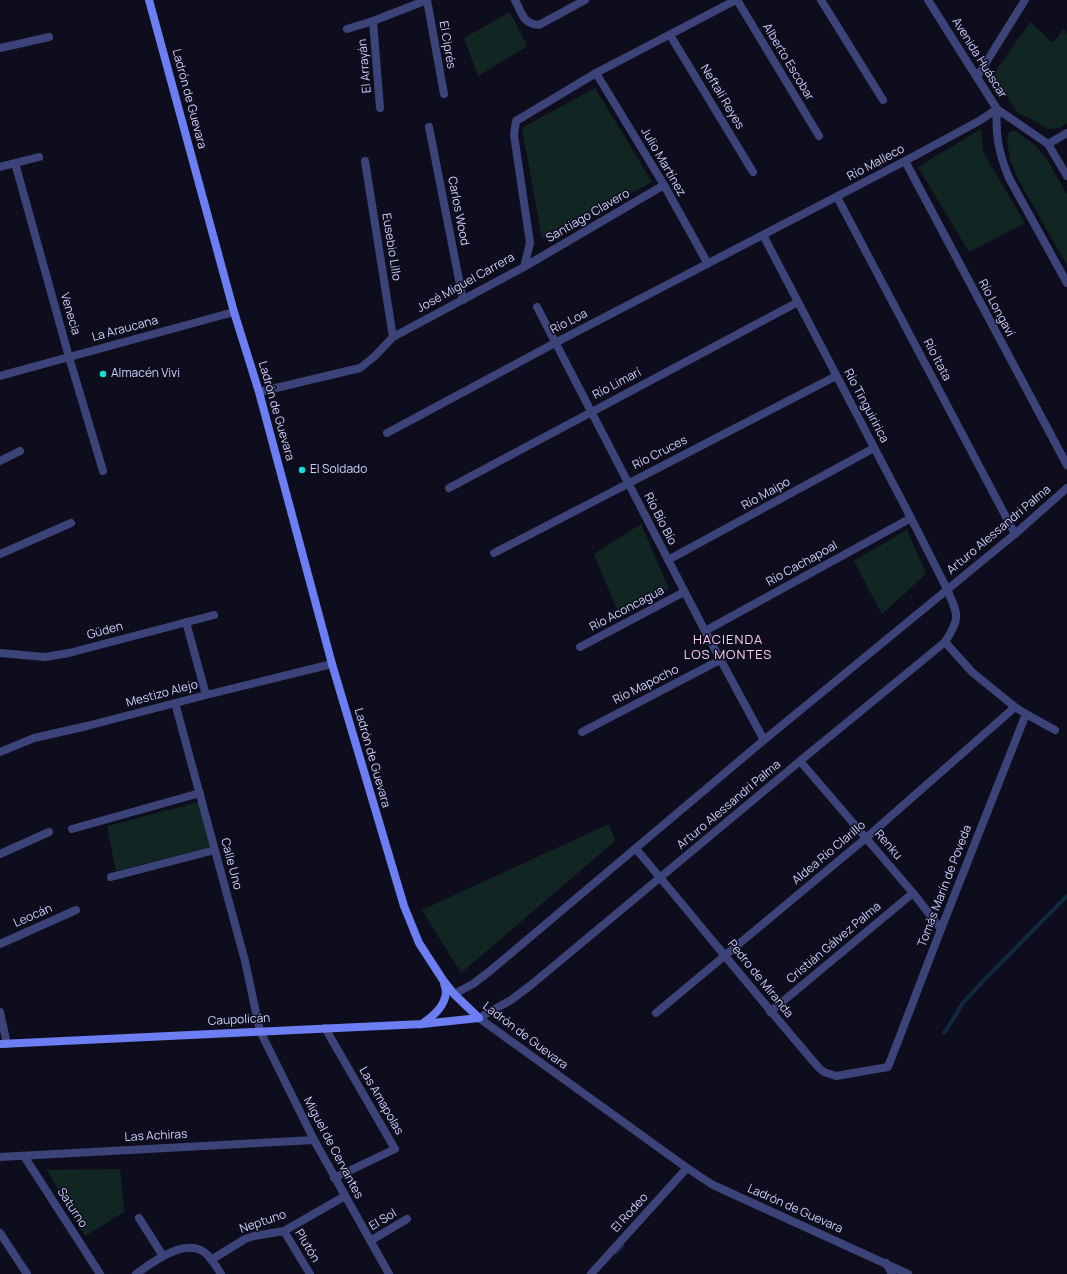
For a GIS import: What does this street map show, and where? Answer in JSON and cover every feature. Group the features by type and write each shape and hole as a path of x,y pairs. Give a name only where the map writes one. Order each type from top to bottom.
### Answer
{"main road":[{"name":"Ladrón de Guevara","path":"149,0 234,312 259,392 332,664 404,906 419,943 443,980 454,994 479,1018"},
{"path":"422,1024 437,1012 442,1004 446,992 443,980"},
{"name":"Caupolicán","path":"4,1044 422,1024 479,1018"}],"street":[{"path":"347,29 373,21 427,0"},
{"name":"El Ciprés","path":"427,0 444,94"},
{"path":"516,0 525,20 533,25 539,25 585,0"},
{"name":"José Miguel Carrera","path":"259,392 360,368 375,356 393,337 524,267 530,243 514,135 516,120 596,73 736,0"},
{"name":"Alberto Escobar","path":"736,0 819,136"},
{"path":"821,0 883,100"},
{"name":"Avenida Huáscar","path":"928,0 997,109 996,127 999,149 1008,178 1067,283"},
{"path":"976,76 1025,0"},
{"name":"El Arrayán","path":"373,21 380,108"},
{"name":"Neftalí Reyes","path":"670,35 753,172"},
{"path":"0,48 49,38"},
{"name":"Julio Martínez","path":"596,73 664,185 708,264"},
{"path":"997,109 1048,144 1067,176"},
{"name":"Río Malleco","path":"764,235 979,121 997,109"},
{"name":"Carlos Wood","path":"429,127 463,300"},
{"path":"1048,144 1067,133"},
{"path":"0,167 39,157"},
{"name":"Eusebio Lillo","path":"365,161 393,337"},
{"name":"Río Longaví","path":"905,161 1067,465"},
{"name":"Venecia","path":"15,163 69,357 104,471"},
{"name":"Santiago Clavero","path":"524,267 664,185"},
{"name":"Río Itata","path":"837,197 1015,534"},
{"name":"Río Loa","path":"387,433 555,343 764,235"},
{"name":"Río Tinguiririca","path":"764,235 947,589"},
{"name":"Río Limarí","path":"449,488 798,302"},
{"name":"Río Bío Bío","path":"537,307 684,592 764,740"},
{"name":"La Araucana","path":"0,376 234,312"},
{"name":"Río Cruces","path":"494,553 836,376"},
{"name":"Río Maipo","path":"668,560 874,448"},
{"path":"0,461 20,451"},
{"name":"Arturo Alessandri Palma","path":"454,994 474,984 490,971 764,740 1015,534 1067,488"},
{"name":"Río Cachapoal","path":"705,631 911,518"},
{"path":"0,554 71,523"},
{"name":"Arturo Alessandri Palma","path":"479,1018 511,1000 531,986 945,642 954,629 957,620 956,610 947,589"},
{"name":"Río Aconcagua","path":"580,647 684,592"},
{"name":"Güden","path":"0,654 46,657 70,653 214,615"},
{"path":"186,622 206,695"},
{"path":"945,642 972,672 1015,707 1055,730"},
{"name":"Río Mapocho","path":"582,732 720,660"},
{"name":"Mestizo Alejo","path":"0,752 34,738 332,664"},
{"name":"Calle Uno","path":"175,703 245,961 260,1031"},
{"name":"Aldea Río Clarillo","path":"656,1013 866,838 1015,707"},
{"name":"Tomás Marín de Poveda","path":"888,1067 940,929 1026,714"},
{"name":"Renku","path":"800,761 913,893 940,929"},
{"path":"72,829 200,793"},
{"path":"0,854 49,832"},
{"name":"Pedro de Miranda","path":"636,849 725,955 770,1012 819,1068 824,1072 836,1076 888,1067"},
{"path":"111,877 215,850"},
{"name":"Cristián Gálvez Palma","path":"770,1012 913,893"},
{"name":"Leocán","path":"0,944 76,910"},
{"path":"0,1012 4,1044"},
{"name":"Ladrón de Guevara","path":"479,1018 687,1168 713,1185 908,1274"},
{"name":"Las Amapolas","path":"325,1028 395,1149 334,1178"},
{"name":"Miguel de Cervantes","path":"260,1031 334,1178 389,1274"},
{"name":"Las Achiras","path":"0,1157 314,1140"},
{"name":"Saturno","path":"24,1156 100,1274"},
{"name":"El Rodeo","path":"591,1274 687,1168"},
{"name":"Neptuno","path":"211,1260 254,1236 284,1231 344,1196"},
{"path":"139,1218 163,1256"},
{"name":"El Sol","path":"370,1242 408,1219"},
{"name":"Plutón","path":"284,1231 310,1274"},
{"path":"0,1233 27,1274"},
{"path":"136,1274 163,1256 185,1248 203,1251 221,1274"},
{"path":"886,1263 892,1274"}],"green space":[{"path":"510,12 527,46 478,76 464,38"},
{"path":"1030,22 1053,43 1064,29 1067,34 1067,123 1059,128 1049,129 1017,112 995,77 995,72"},
{"path":"595,88 652,182 542,238 522,128"},
{"path":"981,129 983,152 1025,223 969,252 918,167"},
{"path":"1015,131 1036,146 1046,158 1067,195 1067,265 1019,181 1010,159 1007,140 1009,132"},
{"path":"641,524 669,589 619,614 594,554"},
{"path":"907,530 926,574 882,614 854,561"},
{"path":"199,802 210,847 116,871 107,826"},
{"path":"609,824 615,841 461,973 422,910"},
{"path":"120,1169 124,1212 85,1236 47,1170"}],"waterway":[{"path":"944,1033 962,1004 1067,896"},
{"path":"616,1253 622,1246"}],"place":[{"name":"Almacén Vivi","path":"103,374"},
{"name":"El Soldado","path":"302,470"}],"district":[{"name":"HACIENDA LOS MONTES","path":"728,648"}]}
